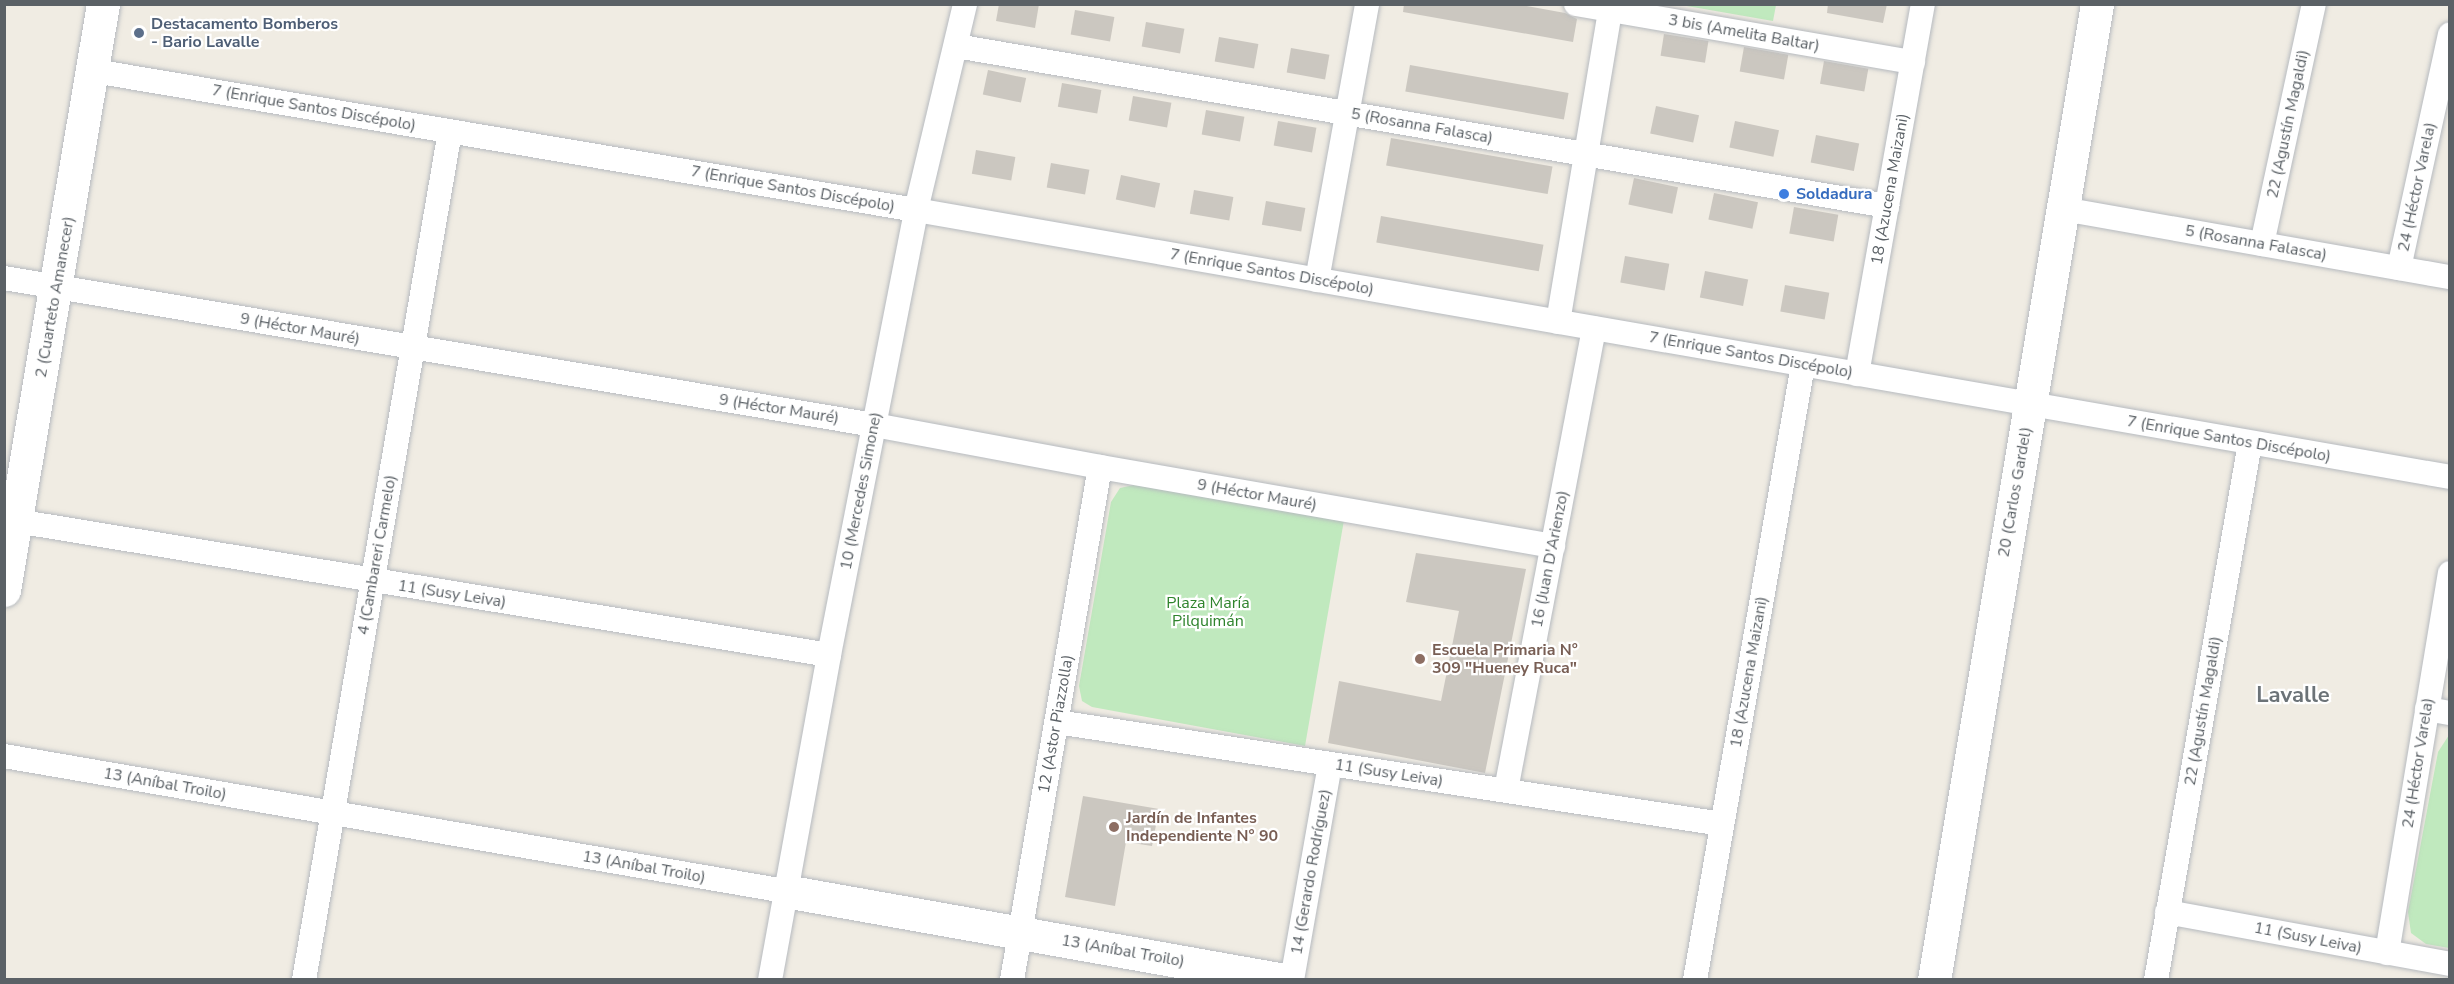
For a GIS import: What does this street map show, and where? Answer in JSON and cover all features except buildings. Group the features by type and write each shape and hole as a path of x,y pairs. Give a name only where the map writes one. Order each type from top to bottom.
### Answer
{"street":[{"name":"2 (Cuarteto Amanecer)","path":"4,590 10,520 56,287 103,4"},
{"name":"10 (Mercedes Simone)","path":"770,980 829,655 916,210 964,4"},
{"path":"1317,280 1367,4"},
{"name":"3 bis (Amelita Baltar)","path":"1576,4 1610,7 1913,62"},
{"name":"18 (Azucena Maizani)","path":"1857,374 1923,4"},
{"name":"20 (Carlos Gardel)","path":"1934,980 2097,4"},
{"name":"22 (Agustín Magaldi)","path":"2262,244 2314,4"},
{"path":"1558,322 1610,7"},
{"name":"24 (Héctor Varela)","path":"2399,268 2450,35"},
{"name":"5 (Rosanna Falasca)","path":"956,46 1887,206"},
{"name":"7 (Enrique Santos Discépolo)","path":"93,71 916,210 2450,477"},
{"name":"4 (Cambareri Carmelo)","path":"304,980 450,131"},
{"name":"5 (Rosanna Falasca)","path":"2063,209 2450,277"},
{"name":"9 (Héctor Mauré)","path":"4,278 412,349 874,425 1100,468 1553,546"},
{"name":"16 (Juan D'Arienzo)","path":"1506,790 1594,328"},
{"name":"18 (Azucena Maizani)","path":"1695,980 1803,365"},
{"name":"22 (Agustín Magaldi)","path":"2156,980 2250,443"},
{"name":"12 (Astor Piazzolla)","path":"1012,980 1100,468"},
{"name":"11 (Susy Leiva)","path":"10,520 829,655"},
{"name":"24 (Héctor Varela)","path":"2387,953 2438,711 2450,573"},
{"name":"11 (Susy Leiva)","path":"1057,722 1722,824"},
{"name":"13 (Aníbal Troilo)","path":"4,756 1284,980"},
{"name":"14 (Gerardo Rodríguez)","path":"1292,980 1330,764"},
{"name":"11 (Susy Leiva)","path":"2168,912 2450,964"}],"green space":[{"path":"1681,5 1776,5 1773,21"},
{"name":"Plaza María Pilquimán","path":"1134,485 1344,520 1305,746 1092,707 1082,701 1079,686 1111,502 1120,488"},
{"path":"2449,735 2449,948 2426,944 2411,933 2408,912 2438,752"}],"place":[{"name":"Destacamento Bomberos - Bario Lavalle","path":"139,33"},
{"name":"Soldadura","path":"1784,194"},
{"name":"Escuela Primaria N° 309 \"Hueney Ruca\"","path":"1420,659"},
{"name":"Jardín de Infantes Independiente N° 90","path":"1114,827"}],"district":[{"name":"Lavalle","path":"2293,696"}]}
